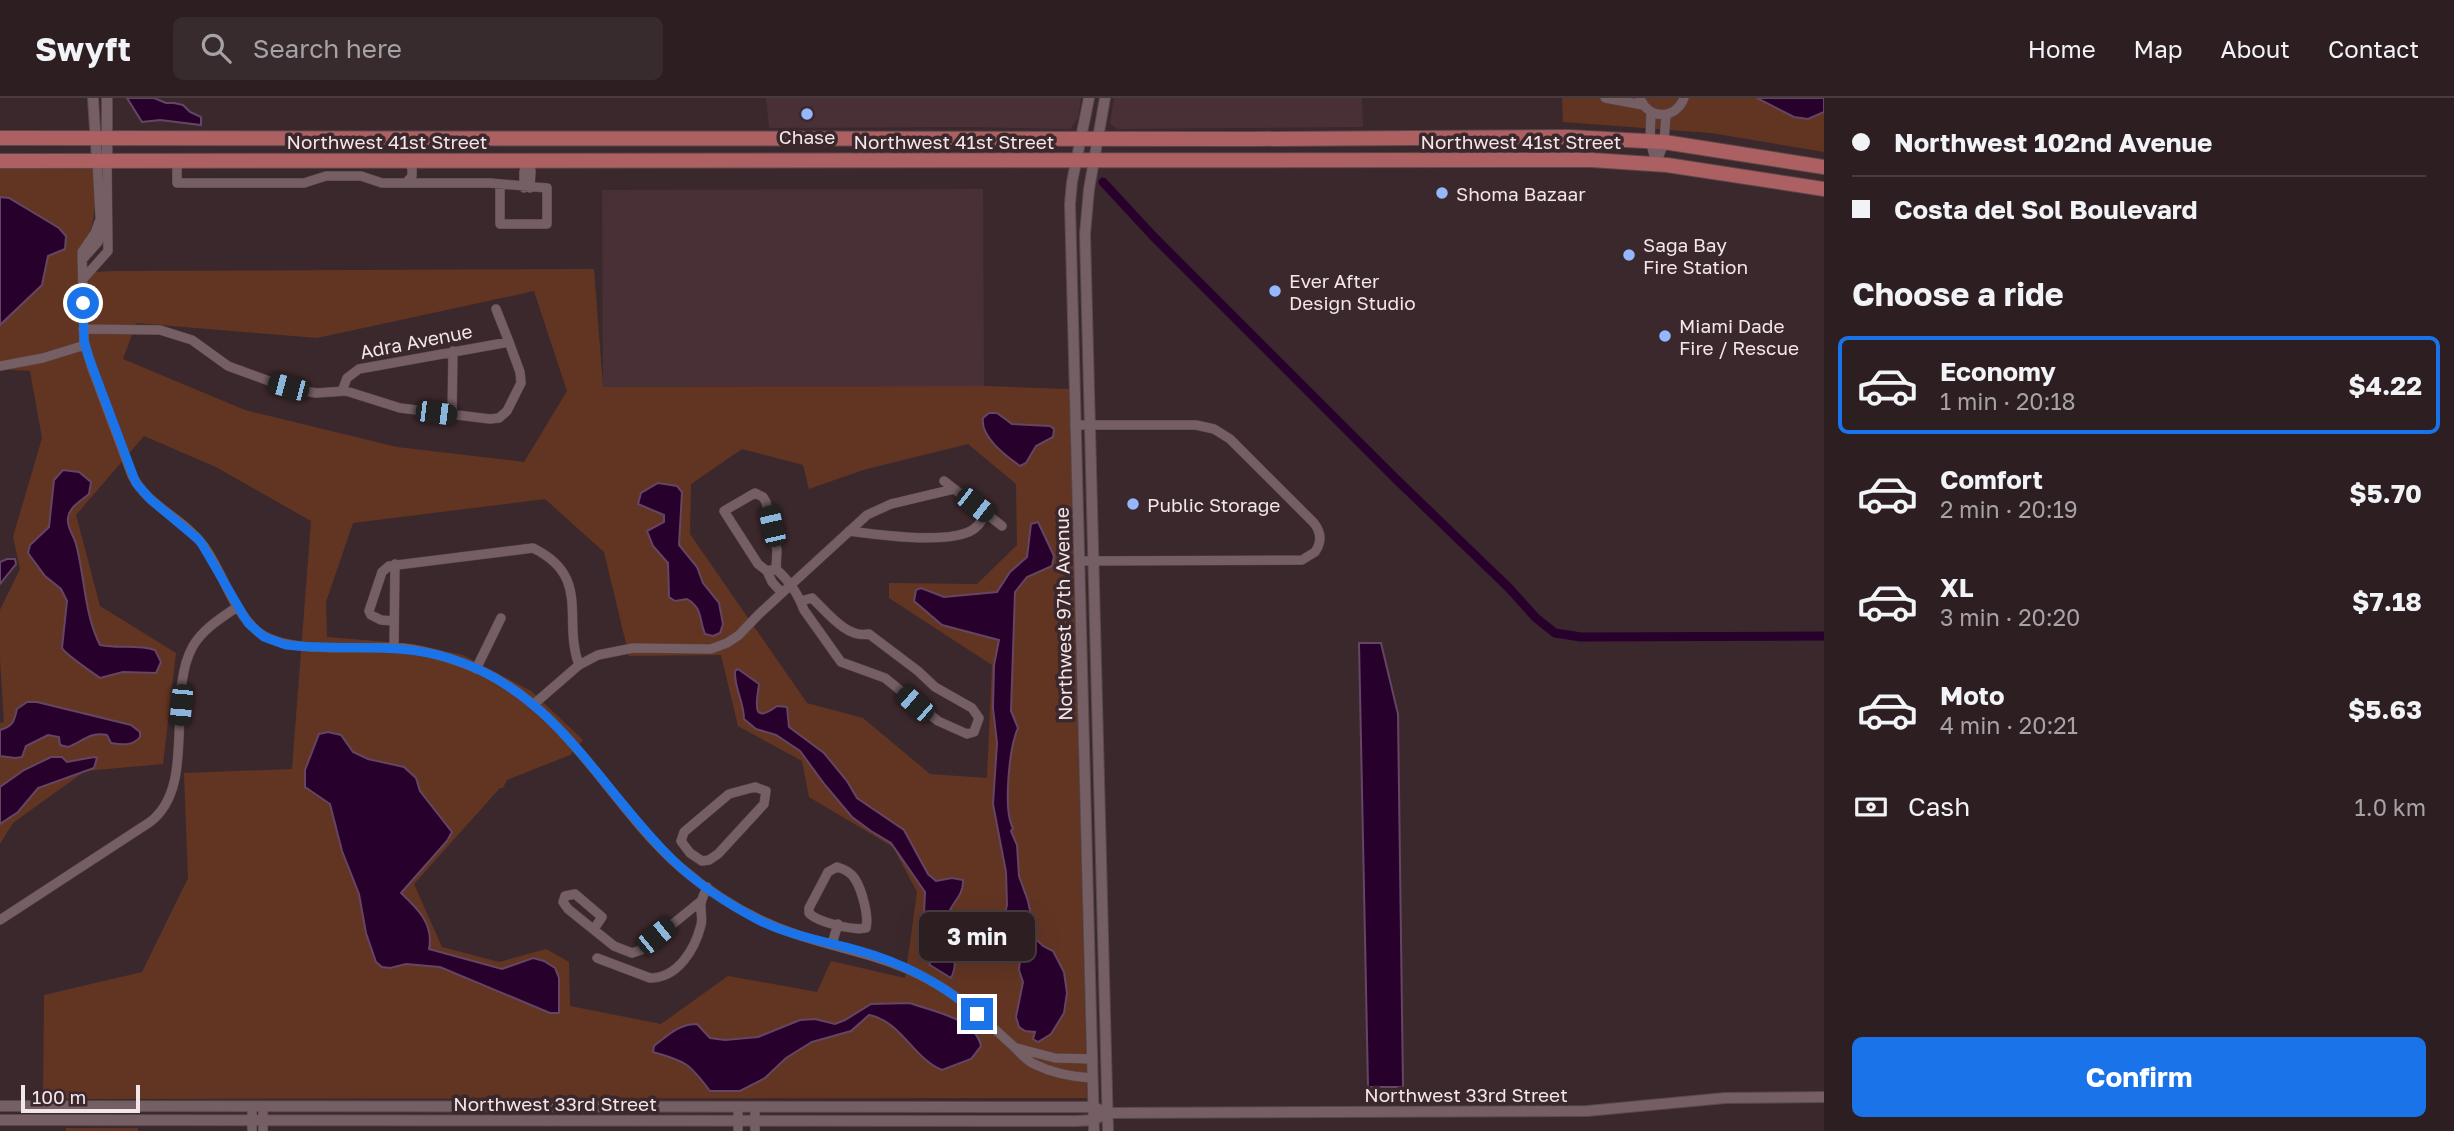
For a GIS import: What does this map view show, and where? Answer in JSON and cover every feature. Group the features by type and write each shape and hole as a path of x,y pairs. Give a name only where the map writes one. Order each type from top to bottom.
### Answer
{"main road":[{"path":"1426,160 1431,149 1448,137"},
{"name":"Northwest 41st Street","path":"0,138 1546,137 1657,141 1824,167"},
{"path":"1546,137 1546,159"},
{"path":"1318,160 1319,138"},
{"path":"1375,138 1378,148 1393,160"},
{"path":"1346,160 1366,148 1375,138"},
{"name":"Northwest 41st Street","path":"0,161 1546,159 1656,163 1824,189"}],"street":[{"path":"83,278 108,250 101,138 93,98"},
{"path":"101,138 107,98"},
{"name":"Northwest 97th Avenue","path":"1089,98 1070,204 1094,1126"},
{"name":"Northwest 97th Avenue","path":"1105,98 1085,234 1108,1131"},
{"path":"1605,98 1641,101 1651,112 1657,141 1656,163"},
{"path":"1651,112 1666,115 1677,110 1684,98"},
{"path":"1657,141 1666,115"},
{"path":"406,183 412,176 412,168 407,160"},
{"path":"83,259 98,242 101,229 99,222 102,161"},
{"path":"181,161 177,168 181,183 304,183 326,176 361,176 379,183 500,184 547,188 547,224 500,224 500,184"},
{"path":"527,161 524,172 527,188"},
{"path":"99,222 93,237 83,248 85,345 136,483 150,499 200,541 237,607 257,631 278,643 296,646 394,648 433,654 476,669 505,684 534,704 564,733 654,840 678,865 707,887 752,917 794,934 882,958 918,973 962,1001 1025,1058 1053,1072 1092,1078"},
{"path":"98,242 108,250"},
{"path":"83,259 94,266"},
{"name":"Adra Avenue","path":"452,415 495,419 511,407 522,383 496,309"},
{"path":"83,329 160,330 192,340 218,361 262,380 309,392 354,392 391,406 452,415 453,351"},
{"name":"Adra Avenue","path":"342,391 347,377 355,370 509,342"},
{"path":"0,366 43,358 85,345"},
{"path":"1075,425 1196,425 1225,434 1318,527 1320,542 1315,552 1306,558 1294,560 1079,561"},
{"path":"944,481 1002,526"},
{"path":"534,704 579,666 598,656 624,649 716,647 739,635 867,515 885,506 954,489"},
{"path":"782,593 772,583 772,570 777,550 766,502 764,497 755,494 724,510 758,564 772,570 792,584 804,610 841,662 885,678 938,721 967,734 974,732 979,718 972,708 935,687 869,634 850,632 812,598 801,601"},
{"path":"849,531 917,537 954,536 972,530 986,514"},
{"path":"394,621 381,620 369,611 383,572 395,564 526,548 536,550 560,568 568,582 574,611 573,646 579,666"},
{"path":"394,648 395,564"},
{"path":"0,920 150,822 164,810 175,781 182,696 189,653 204,632 237,607"},
{"path":"476,669 501,618"},
{"path":"1082,682 1097,682"},
{"path":"755,786 766,791 764,804 715,857 702,861 690,853 681,843 682,835 725,797 755,786"},
{"path":"678,865 690,853"},
{"path":"836,867 848,871 856,880 867,922 866,928 863,929 838,924 812,917 808,911 828,872 836,867"},
{"path":"597,958 654,979 676,968 687,959 699,931 702,920 701,901 707,887"},
{"path":"594,929 614,946 629,953 638,952 701,901"},
{"path":"1087,903 1102,903"},
{"path":"832,944 838,924"},
{"path":"608,962 614,946"},
{"path":"1015,1047 1050,1058 1092,1059"},
{"name":"Northwest 33rd Street","path":"0,1106 1093,1107 1108,1113 1587,1111 1725,1098 1824,1097"},
{"path":"258,1107 258,1126"},
{"path":"738,1107 738,1126"},
{"path":"755,1107 755,1126"},
{"name":"Northwest 33rd Street","path":"0,1120 258,1126 1094,1126 1108,1113"}],"shaded area":[{"path":"127,98 154,98 183,105 201,117 201,125 160,120 142,122"},
{"path":"766,98 1081,98 1078,119 1070,129 769,128"},
{"path":"1114,98 1362,98 1363,127 1118,129 1110,124"},
{"path":"1562,98 1824,98 1824,152 1711,133 1563,122"},
{"path":"1757,98 1824,98 1824,112 1808,119 1794,117"},
{"path":"0,169 95,169 94,217 79,255 78,273 594,269 603,387 984,386 1069,389 1087,1098 43,1099 44,995 142,972 188,878 184,773 292,769 311,521 216,467 144,436 76,515 100,606 176,653 163,764 85,771 13,823 0,844 0,723 4,722 0,610 20,569 13,537 42,438 30,371 0,369","holes":["534,291 567,391 524,462 397,447 245,410 123,359 136,323 317,338","968,444 1016,484 1017,545 977,584 889,583 889,598 992,665 987,778 930,774 863,718 807,703 690,534 691,484 742,449 803,465 809,489 863,470","545,499 604,552 629,656 721,655 738,726 802,761 809,797 893,847 917,892 905,978 831,961 817,992 728,976 661,1024 570,1006 569,962 546,949 499,962 442,947 414,884 500,788 503,788 507,780 570,755 583,740 531,691 463,655 413,644 327,637 326,602 353,523"]},
{"path":"983,189 984,386 603,387 602,190"},
{"path":"0,197 9,198 59,228 66,236 65,249 48,256 42,285 0,325"},
{"path":"989,413 997,413 1012,424 1050,426 1054,429 1053,437 1036,446 1026,463 1020,466 990,439 983,425 983,418"},
{"path":"63,470 79,472 91,482 89,494 73,507 68,521 79,557 91,621 100,645 155,650 161,662 156,673 123,672 100,678 62,648 67,601 61,589 45,576 28,553 30,545 49,527 54,480"},
{"path":"658,483 677,486 682,492 679,545 697,567 703,583 719,603 723,624 720,633 713,636 705,634 696,606 687,599 675,601 669,597 668,563 653,546 647,531 664,522 664,515 638,504 641,493"},
{"path":"1038,522 1054,556 1052,566 1027,577 1015,592 1011,711 1018,728 1008,779 1008,808 1013,828 1011,831 1017,845 1019,876 1028,901 1036,939 1053,951 1064,972 1067,993 1064,1013 1051,1034 1038,1042 1033,1039 1035,1032 1019,1027 1016,1017 1023,982 1019,970 1020,960 1011,943 1011,923 1005,913 1006,872 993,804 997,743 993,708 994,665 999,640 942,625 914,601 916,590 921,588 944,597 997,592 1010,572 1027,557 1031,524"},
{"path":"15,559 16,564 0,584 0,562"},
{"path":"1359,643 1381,643 1398,714 1403,1087 1368,1087"},
{"path":"738,669 759,684 759,712 763,713 777,706 787,707 789,727 824,753 857,798 904,830 928,874 936,881 952,878 963,880 961,892 947,920 955,962 951,978 930,965 923,935 925,892 891,843 852,817 800,751 776,735 756,729 744,719 735,677 735,671"},
{"path":"27,702 37,702 131,725 140,732 140,737 131,743 119,744 111,743 107,735 96,734 68,747 60,745 59,737 48,735 26,746 22,757 0,756 0,730 10,725 17,709"},
{"path":"328,732 341,735 353,752 368,759 404,767 416,778 420,791 452,832 401,893 419,911 427,925 429,949 502,969 533,958 544,961 555,968 559,978 559,1013 550,1013 440,967 406,964 390,968 382,967 376,962 366,933 359,894 342,851 330,804 305,787 305,770 319,734"},
{"path":"51,757 62,757 67,762 97,758 94,768 38,788 18,812 0,824 0,787 24,770"},
{"path":"910,1003 962,1022 977,1036 981,1046 971,1059 942,1070 923,1057 890,1024 869,1015 851,1031 812,1042 786,1058 765,1078 740,1091 710,1091 686,1065 653,1052 654,1046 669,1034 691,1024 697,1024 710,1038 725,1040 758,1037 800,1020 815,1019 835,1024 871,1004"},
{"path":"66,1128 138,1128 138,1131 66,1131"}],"waterway":[{"path":"1103,182 1153,236 1396,479 1509,588 1536,618 1555,633 1581,637 1824,636"}],"place":[{"name":"Chase","path":"807,114"},
{"name":"Shoma Bazaar","path":"1442,193"},
{"name":"Saga Bay Fire Station","path":"1629,255"},
{"name":"Ever After Design Studio","path":"1275,291"},
{"name":"Miami Dade Fire / Rescue","path":"1665,336"},
{"name":"Public Storage","path":"1133,504"}],"route":[{"path":"83,303 84,341 88,355 134,479 150,499 200,541 240,611 248,623 264,637 296,646 409,649 451,659 493,677 519,692 554,722 665,852 707,887 763,922 808,939 868,953 918,973 962,1001 977,1014"}]}
